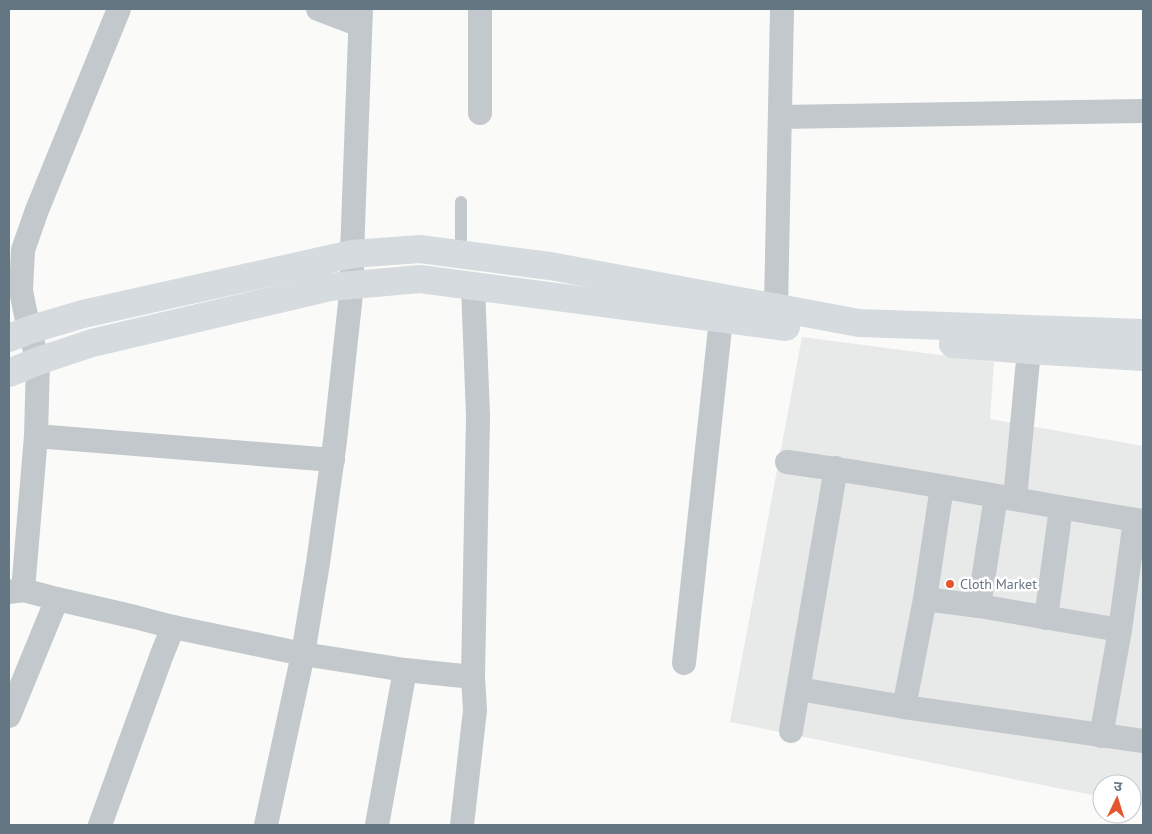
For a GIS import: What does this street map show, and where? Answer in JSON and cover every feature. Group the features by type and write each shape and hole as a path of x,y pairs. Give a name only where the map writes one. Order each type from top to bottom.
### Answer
{"main road":[{"path":"19,334 83,314 352,254 420,249 550,266 859,323 1143,334"},
{"path":"9,373 92,343 330,287 420,279 858,337 1143,357"}],"street":[{"path":"119,9 37,210 23,250 19,334 38,361 36,436 16,591 173,627 303,654 405,670 473,677"},
{"path":"266,825 303,654 333,460 352,285 361,17 318,9"},
{"path":"480,9 480,113"},
{"path":"776,308 782,9"},
{"path":"780,116 1143,111"},
{"path":"462,825 475,710 473,677 478,416 473,286"},
{"path":"684,663 721,319"},
{"path":"979,606 1006,497 1029,350"},
{"path":"36,436 333,460"},
{"path":"786,462 836,468 1139,520 1101,736"},
{"path":"791,731 836,468"},
{"path":"904,707 925,598 942,487"},
{"path":"1046,618 1061,508"},
{"path":"925,598 1120,630"},
{"path":"9,716 57,599"},
{"path":"100,825 173,627"},
{"path":"377,825 405,670"},
{"path":"799,689 904,707 1143,741"}],"lane":[{"path":"461,202 461,255"}],"shaded area":[{"name":"Cloth Market","path":"802,337 994,362 990,419 1143,446 1143,806 1142,774 1092,774 1092,795 730,722"}],"place":[{"name":"Cloth Market","path":"950,584"}]}
